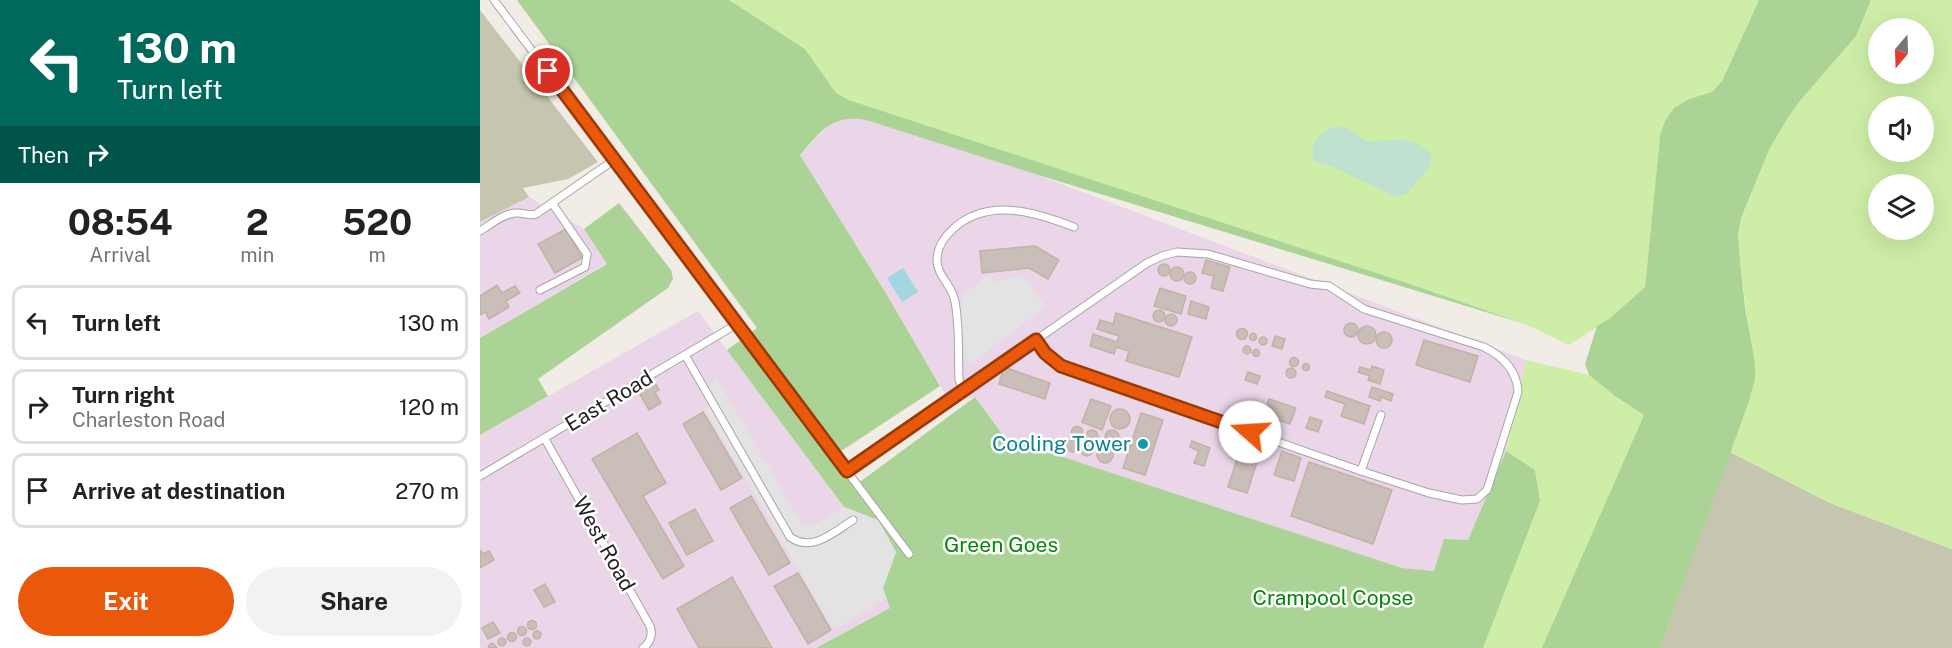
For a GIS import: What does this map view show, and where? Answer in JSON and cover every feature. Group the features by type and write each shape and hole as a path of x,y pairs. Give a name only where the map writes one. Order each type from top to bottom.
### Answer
{"lane":[{"path":"494,0 909,554"},
{"path":"480,231 510,214 532,216 614,160"},
{"path":"540,290 585,267 588,259 587,254 552,203"},
{"path":"964,390 959,380 955,300 936,264 940,243 967,218 996,210 1019,210 1046,216 1074,227"},
{"path":"847,471 1147,263 1170,254 1188,252 1208,254 1310,284 1329,286 1364,309 1484,347 1495,352 1509,365 1518,393 1491,479 1483,495 1470,500 1453,499 1361,471 1061,366 1045,353 1036,340"},
{"name":"East Road","path":"480,476 737,324"},
{"path":"685,355 790,537 805,543 817,542 853,520"},
{"path":"1361,471 1381,415"},
{"name":"West Road","path":"545,439 650,626 652,635 643,648"}],"shaded area":[{"path":"480,10 598,162 568,179 523,188 529,197 480,222"},
{"path":"853,117 1035,174 1526,360 1506,451 1468,540 1434,571 1402,568 1005,438 975,397 950,402 800,155 829,125 840,119"},
{"path":"1337,126 1347,128 1368,142 1403,140 1418,144 1432,156 1429,168 1405,195 1394,196 1333,167 1314,161 1312,154 1317,138"},
{"path":"529,197 584,229 607,263 480,338 480,222"},
{"path":"989,275 994,282 1023,275 1046,307 970,364 961,353 961,296"},
{"path":"698,311 844,507 878,520 890,608 816,648 480,648 480,435"},
{"path":"717,379 802,525 810,527 844,507 878,520 896,552 883,588 886,598 834,630 704,408 713,402 704,386"},
{"path":"1730,452 1830,503 1952,549 1952,648 1660,648"}],"green space":[{"path":"517,0 729,0 805,49 836,93 849,100 1525,324 866,120 844,120 828,126 800,155 887,295 940,386 835,455 857,484 975,397 1005,438 1402,568 1434,571 1444,539 1468,540 1506,451 1535,470 1540,501 1483,648 816,648 890,608 883,588 896,552 878,520 844,507 727,350 757,328"},
{"path":"729,0 1759,0 1722,81 1712,92 1689,99 1660,136 1645,287 1609,319 1569,345 1525,324 1410,284 849,100 836,93 805,49"},
{"path":"1759,0 1871,0 1856,36 1787,119 1769,150 1741,218 1738,235 1740,260 1755,364 1755,379 1749,401 1660,648 1542,648 1644,415 1589,375 1585,364 1597,326 1609,319 1645,287 1660,136 1665,121 1674,108 1689,99 1712,92 1722,81"},
{"path":"1871,0 1952,0 1952,549 1830,503 1730,452 1755,379 1740,260 1738,235 1741,218 1769,150 1799,102 1856,36"},
{"path":"619,203 671,270 673,279 668,288 538,379 548,396 480,435 480,338 607,264 584,229"},
{"path":"1526,360 1589,375 1644,415 1545,645 1542,648 1483,648 1540,501 1535,470 1506,451"}],"water":[{"path":"903,268 918,292 902,302 887,278"}],"building":[{"path":"566,229 582,258 555,273 538,244"},
{"path":"1035,246 1059,260 1048,279 1029,268 982,273 980,251"},
{"path":"1206,260 1230,267 1223,291 1211,288 1214,276 1202,273"},
{"path":"1166,264 1169,265 1169,275 1162,276 1159,275 1158,268 1159,265"},
{"path":"1177,267 1182,269 1184,274 1182,279 1177,281 1172,279 1170,274 1172,269"},
{"path":"1192,272 1196,278 1192,284 1188,284 1184,276"},
{"path":"497,285 502,293 515,286 520,293 506,301 509,307 489,319 485,312 480,315 480,296"},
{"path":"1160,288 1186,296 1181,314 1154,306"},
{"path":"1191,301 1209,307 1206,319 1188,314"},
{"path":"1159,310 1165,316 1159,322 1153,316"},
{"path":"1116,313 1192,337 1179,377 1126,361 1129,351 1116,347 1114,354 1090,346 1093,334 1117,342 1119,336 1097,329 1100,320 1113,324"},
{"path":"1173,314 1177,320 1173,326 1169,326 1165,318"},
{"path":"1351,323 1356,325 1358,330 1356,335 1351,337 1346,335 1344,330 1346,325"},
{"path":"1367,326 1373,329 1376,335 1373,341 1367,344 1361,341 1358,335 1361,329"},
{"path":"1242,329 1246,330 1246,338 1242,339 1238,338 1237,334 1238,330"},
{"path":"1384,332 1390,334 1392,340 1390,346 1384,348 1378,346 1376,340 1378,334"},
{"path":"1253,333 1257,337 1253,341 1249,337"},
{"path":"1275,336 1285,339 1282,349 1272,346"},
{"path":"1263,337 1267,341 1263,345 1259,341"},
{"path":"1424,340 1478,356 1470,382 1416,365"},
{"path":"1247,346 1251,350 1247,354 1243,350"},
{"path":"1256,350 1259,353 1256,356 1253,353"},
{"path":"1294,357 1299,362 1294,367 1289,362"},
{"path":"1306,364 1309,367 1306,370 1303,367"},
{"path":"1372,366 1384,370 1380,384 1368,380 1370,376 1358,372 1360,367 1371,370"},
{"path":"1004,367 1050,383 1045,399 999,384"},
{"path":"1291,368 1296,373 1291,378 1286,373"},
{"path":"1248,372 1260,376 1257,384 1245,380"},
{"path":"654,381 659,390 655,392 661,403 649,410 638,391"},
{"path":"1372,387 1393,394 1391,401 1381,397 1380,401 1369,397"},
{"path":"1327,391 1370,406 1364,424 1341,416 1345,404 1325,397"},
{"path":"1091,399 1111,406 1102,430 1082,422"},
{"path":"1269,399 1296,408 1290,424 1264,415"},
{"path":"1120,409 1127,412 1130,419 1127,426 1120,429 1113,426 1110,419 1113,412"},
{"path":"703,412 742,478 721,490 683,424"},
{"name":"Cooling Tower","path":"1141,413 1163,420 1145,475 1123,468"},
{"path":"1310,417 1322,421 1318,432 1306,428"},
{"path":"1077,426 1083,432 1077,438 1071,432"},
{"path":"1228,429 1264,442 1261,451 1225,437"},
{"path":"1092,430 1098,436 1092,442 1086,436"},
{"path":"1112,430 1117,432 1119,437 1117,442 1112,444 1107,442 1105,437 1107,432"},
{"path":"637,433 666,483 643,496 684,566 663,579 592,459"},
{"path":"1075,440 1079,446 1075,452 1071,452 1067,444"},
{"path":"1192,441 1210,448 1204,466 1194,463 1199,451 1190,447"},
{"path":"1089,444 1093,450 1089,456 1085,456 1081,448"},
{"path":"1105,447 1113,455 1105,463 1097,455"},
{"path":"1282,451 1301,458 1294,481 1274,475"},
{"path":"1239,453 1258,459 1247,493 1228,487"},
{"path":"1309,462 1392,490 1373,544 1291,516"},
{"path":"751,496 790,563 769,575 730,508"},
{"path":"695,509 713,541 687,555 669,523"},
{"path":"480,550 483,554 489,551 494,560 480,568"},
{"path":"798,573 831,630 808,644 774,586"},
{"path":"732,577 772,648 699,648 677,609"},
{"path":"545,584 555,602 544,607 534,590"},
{"path":"532,621 536,625 532,629 528,625"},
{"path":"493,622 500,633 488,639 482,628"},
{"path":"522,626 527,631 522,636 517,631"},
{"path":"537,631 541,635 537,639 533,635"},
{"path":"512,633 516,637 512,641 508,637"},
{"path":"502,638 506,642 502,646 498,642"},
{"path":"527,638 531,642 527,646 523,642"},
{"path":"493,643 497,648 488,648 490,644"}],"place":[{"name":"Cooling Tower","path":"1143,444"}],"route":[{"path":"548,71 847,471 1036,340 1045,353 1061,366 1250,432"}],"park label":[{"name":"Green Goes","path":"1001,545"},
{"name":"Crampool Copse","path":"1333,598"}]}
